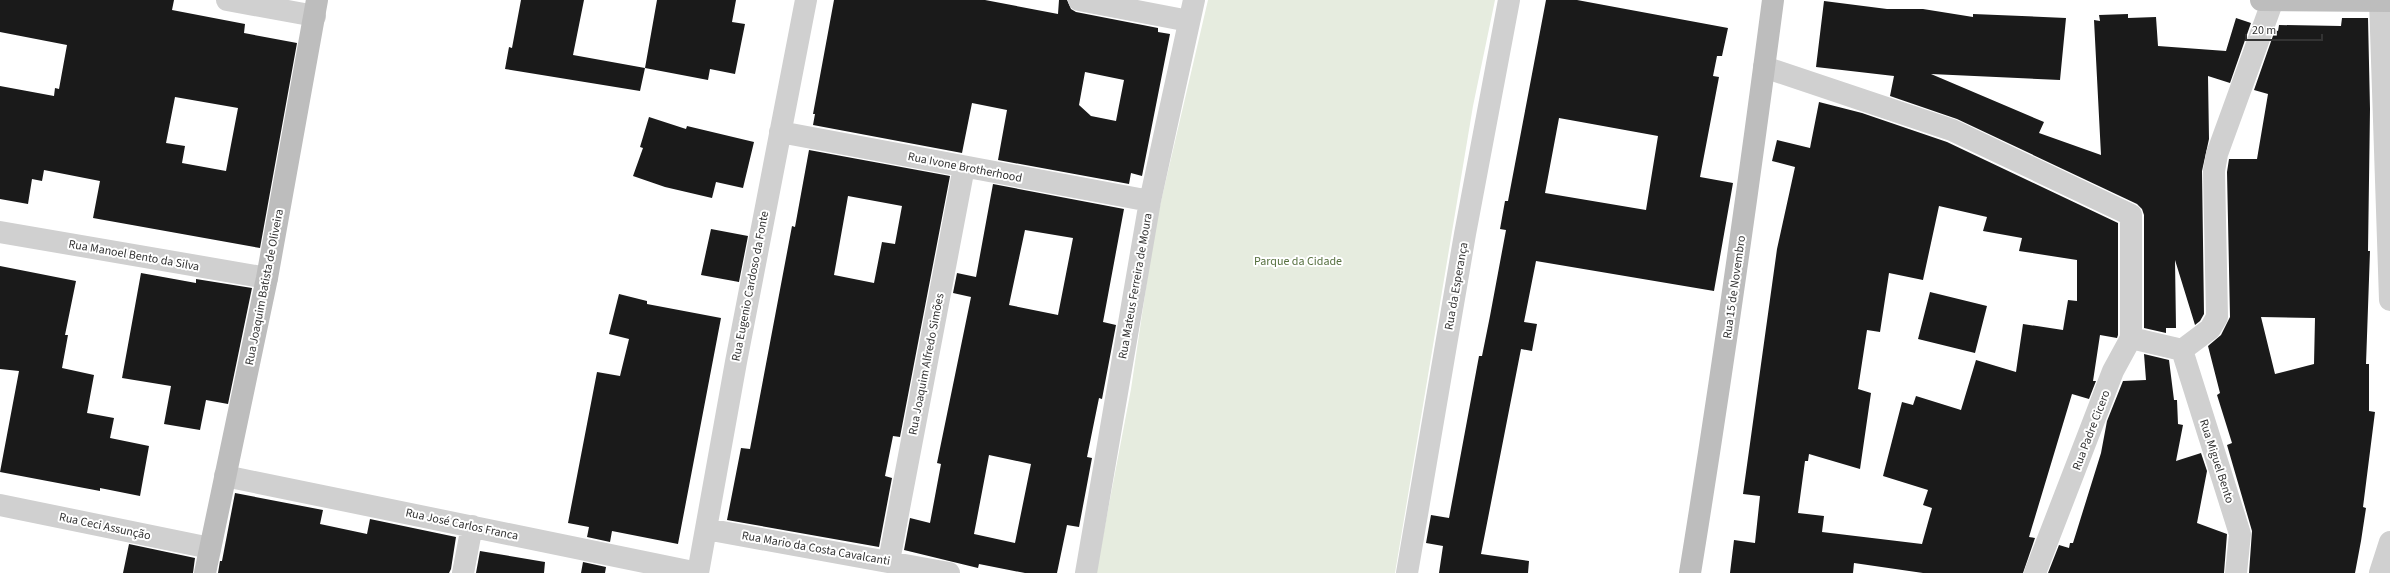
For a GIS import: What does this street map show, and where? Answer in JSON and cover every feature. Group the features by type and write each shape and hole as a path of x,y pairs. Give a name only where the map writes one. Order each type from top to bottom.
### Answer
{"main road":[{"name":"Rua 15 de Novembro","path":"1690,573 1714,428 1773,0"},
{"path":"2261,0 2385,1"},
{"name":"Rua Joaquim Batista de Oliveira","path":"205,573 267,278 316,8"}],"street":[{"path":"227,0 316,8"},
{"name":"Rua Eugenio Cardoso da Fonte","path":"698,573 736,362 806,0"},
{"path":"1079,0 1192,10"},
{"name":"Rua da Esperança","path":"1407,573 1465,234 1509,0"},
{"path":"1764,67 1952,130 2131,215 2131,338 2182,350 2210,329 2217,317 2215,165 2224,133 2273,0"},
{"path":"2385,1 2390,300"},
{"name":"Rua Mateus Ferreira de Moura","path":"1086,573 1150,201 1192,10"},
{"name":"Rua Ivone Brotherhood","path":"780,132 1150,201"},
{"name":"Rua Joaquim Alfredo Simões","path":"889,561 964,167"},
{"name":"Rua Manoel Bento da Silva","path":"0,232 267,278"},
{"name":"Rua Padre Cicero","path":"2035,573 2113,371 2131,338"},
{"name":"Rua Miguel Bento","path":"2182,350 2240,534 2236,573"},
{"name":"Rua José Carlos Franca","path":"225,476 698,573"},
{"name":"Rua Ceci Assunção","path":"0,505 210,548"},
{"path":"463,573 472,526"},
{"name":"Rua Mario da Costa Cavalcanti","path":"706,529 949,573"},
{"path":"2380,573 2390,542"}],"green space":[{"name":"Parque da Cidade","path":"1208,0 1495,0 1473,106 1395,573 1096,573 1131,389 1155,227"}],"building":[{"path":"0,0 174,0 172,10 245,24 244,33 297,43 260,248 93,218 100,181 44,170 42,181 32,179 28,204 0,199 0,86 54,96 55,88 59,89 67,45 0,32","holes":["175,97 238,108 226,171 182,163 185,146 166,143"]},
{"path":"521,0 584,0 573,55 645,68 640,91 505,69 509,47 512,48"},
{"path":"657,0 736,0 732,22 745,24 735,74 710,69 708,80 645,68"},
{"path":"834,0 985,0 1058,14 1059,0 1067,0 1071,9 1076,12 1158,28 1158,32 1170,34 1142,176 1131,173 1129,184 998,160 1007,110 972,103 962,153 813,125 815,114 813,114","holes":["1085,72 1124,80 1116,121 1091,116 1079,105"]},
{"path":"1546,0 1577,0 1728,28 1722,56 1717,56 1713,76 1719,77 1700,177 1733,183 1714,291 1536,261 1524,322 1537,324 1532,351 1521,349 1481,554 1529,561 1528,573 1439,573 1443,546 1426,543 1431,515 1449,518 1479,356 1482,356 1490,316 1506,230 1500,229 1505,201 1508,201","holes":["1559,118 1658,136 1646,210 1545,193"]},
{"path":"1824,1 1887,9 1923,9 1973,17 1973,14 2066,18 2060,80 1931,74 2044,122 2039,133 2101,155 2094,20 2100,21 2099,15 2128,14 2128,18 2156,17 2158,46 2226,51 2236,18 2251,23 2230,83 2208,76 2209,139 2202,171 2204,314 2200,321 2195,325 2175,260 2176,328 2166,328 2166,333 2144,328 2144,215 2142,209 2137,204 1957,119 1890,96 1894,76 1816,67"},
{"path":"2342,18 2368,18 2370,109 2368,251 2370,251 2366,364 2369,364 2369,411 2375,412 2363,507 2366,508 2361,541 2355,573 2249,573 2252,531 2227,445 2232,443 2217,395 2220,393 2208,346 2221,335 2230,317 2227,172 2229,159 2257,159 2268,94 2254,90 2275,30 2278,31 2279,25 2341,26","holes":["2261,317 2315,318 2314,364 2275,374"]},
{"path":"1819,102 1862,113 1947,142 2118,223 2118,335 2117,338 2100,335 2093,381 2096,381 2089,399 2072,394 2029,537 2035,538 2023,573 1923,573 1854,563 1853,573 1730,573 1734,540 1755,543 1760,496 1743,494 1777,249 1795,167 1772,161 1777,140 1810,148","holes":["1939,206 1987,217 1983,231 2022,238 2019,251 2077,260 2077,301 2068,300 2063,330 2023,324 2016,372 1976,360 1961,410 1916,396 1913,405 1902,402 1883,476 1928,490 1923,505 1932,508 1922,544 1822,532 1824,516 1798,513 1805,461 1808,461 1809,454 1860,469 1871,393 1858,389 1867,330 1880,332 1889,273 1923,280"]},
{"path":"649,117 686,129 687,126 754,142 743,188 716,182 712,198 665,187 633,176 643,148 640,147"},
{"path":"809,150 950,176 900,437 893,436 885,476 892,478 879,547 727,520 741,448 750,449 792,226 795,227","holes":["848,196 902,206 895,244 882,242 874,283 834,275"]},
{"path":"993,184 1124,209 1103,322 1116,325 1102,399 1099,398 1087,457 1092,458 1079,527 1067,525 1057,573 1025,573 979,564 978,568 904,550 910,518 930,523 941,464 937,463 971,297 953,293 957,273 976,277","holes":["1025,230 1073,238 1058,315 1009,305","989,455 1031,464 1015,543 974,534"]},
{"path":"711,229 748,236 739,282 701,275"},
{"path":"0,266 76,281 65,335 68,335 62,368 94,375 87,413 114,418 110,438 149,446 140,496 100,488 100,491 0,472 19,371 0,369"},
{"path":"141,273 196,283 196,279 252,288 228,404 206,400 200,430 164,424 171,386 122,378"},
{"path":"1930,292 1987,306 1975,353 1918,339"},
{"path":"619,294 647,301 647,304 721,318 678,544 612,531 610,542 587,537 589,527 568,523 597,372 620,376 629,339 609,334"},
{"path":"2144,354 2169,360 2174,400 2177,400 2178,424 2183,425 2176,461 2201,453 2207,471 2197,523 2227,534 2224,573 2048,573 2059,545 2069,548 2070,543 2073,543 2101,453 2107,421 2123,381 2146,380"},
{"path":"235,493 323,510 320,524 367,534 370,519 456,537 451,569 449,573 218,573 220,561 222,561"},
{"path":"129,544 195,558 193,573 123,573"},
{"path":"480,551 545,562 544,573 476,573"},
{"path":"583,562 606,567 605,573 581,573"}]}
